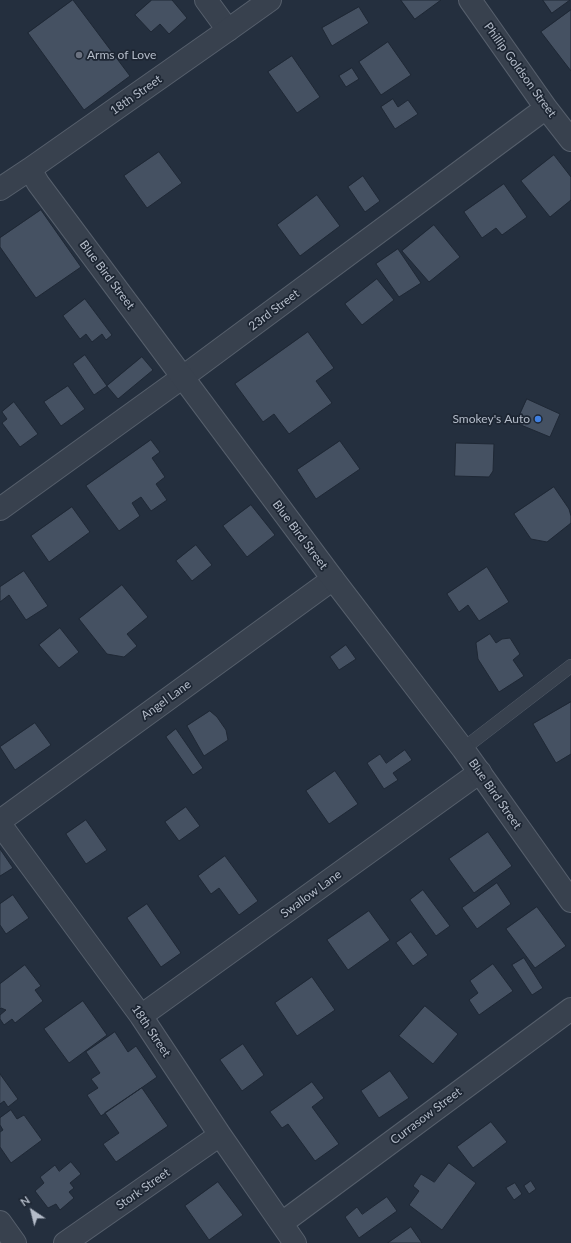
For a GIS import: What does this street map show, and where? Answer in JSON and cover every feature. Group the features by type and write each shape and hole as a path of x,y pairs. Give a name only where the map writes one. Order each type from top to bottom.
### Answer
{"street":[{"path":"206,0 228,30"},
{"name":"18th Street","path":"0,189 270,0"},
{"name":"Phillip Goldson Street","path":"470,0 546,108 571,140"},
{"name":"23rd Street","path":"0,509 183,377 546,108"},
{"name":"Blue Bird Street","path":"30,169 38,183 333,579 480,772 571,901"},
{"name":"Angel Lane","path":"0,821 333,579"},
{"name":"Swallow Lane","path":"142,1016 480,772"},
{"name":"18th Street","path":"0,824 142,1016 220,1135 295,1243"},
{"name":"Currasow Street","path":"282,1223 571,1009"},
{"name":"Stork Street","path":"65,1243 220,1135"},
{"path":"0,1222 15,1243"}],"lane":[{"path":"463,749 571,666"}],"building":[{"name":"Arms of Love","path":"73,0 130,76 84,110 28,33"},
{"path":"152,0 172,0 187,18 169,34 160,24 151,32 135,15"},
{"path":"401,0 441,0 415,19"},
{"path":"543,0 570,0 552,13"},
{"path":"359,7 369,23 332,46 322,28"},
{"path":"571,10 571,71 541,32"},
{"path":"388,42 411,75 381,95 359,62"},
{"path":"292,56 320,97 297,113 268,72"},
{"path":"352,68 359,79 346,87 339,76"},
{"path":"393,99 398,107 408,100 418,114 395,129 381,107"},
{"path":"159,152 182,183 147,208 124,176"},
{"path":"554,155 571,177 571,200 550,217 521,181"},
{"path":"363,176 380,201 365,212 348,187"},
{"path":"504,184 527,217 502,235 496,228 482,238 464,212"},
{"path":"317,195 340,226 300,256 277,225"},
{"path":"41,210 81,267 36,298 0,247 0,238"},
{"path":"434,225 460,257 429,282 402,251"},
{"path":"398,249 421,283 399,297 376,264"},
{"path":"377,279 394,300 362,325 345,304"},
{"path":"85,299 112,335 106,340 102,334 92,342 86,334 80,339 63,316"},
{"path":"308,332 334,368 316,381 332,403 289,434 274,414 263,422 235,384"},
{"path":"85,355 107,386 94,395 73,364"},
{"path":"142,357 153,370 118,399 107,386"},
{"path":"68,386 85,409 61,426 44,402"},
{"name":"Smokey's Auto","path":"527,399 560,414 550,437 516,423"},
{"path":"14,402 38,434 20,447 2,423 7,419 2,412"},
{"path":"151,440 160,452 152,458 165,477 156,484 167,500 151,511 141,497 132,503 140,516 119,531 86,486"},
{"path":"340,441 360,469 316,499 297,470"},
{"path":"456,443 494,444 493,471 489,477 455,476"},
{"path":"554,487 569,509 571,523 547,542 531,539 514,514"},
{"path":"251,505 275,535 247,557 223,526"},
{"path":"72,507 90,532 49,562 31,536"},
{"path":"196,545 212,565 192,581 176,561"},
{"path":"487,567 509,602 479,621 468,605 459,612 447,594"},
{"path":"24,571 48,606 26,620 9,595 0,602 0,587"},
{"path":"122,585 148,617 127,634 137,646 124,657 107,654 79,619"},
{"path":"60,628 79,652 59,668 39,645"},
{"path":"490,634 496,643 502,639 510,638 520,654 513,660 524,676 499,692 478,659 476,643"},
{"path":"346,645 356,659 339,670 330,657"},
{"path":"571,702 571,754 556,763 533,724"},
{"path":"210,711 217,717 226,730 228,740 204,756 187,726"},
{"path":"35,723 51,745 15,770 0,747"},
{"path":"176,729 203,768 193,775 166,737"},
{"path":"405,750 412,760 393,773 398,780 384,789 367,763 380,754 386,763"},
{"path":"335,771 358,804 329,824 306,791"},
{"path":"186,807 200,826 179,841 165,822"},
{"path":"86,820 107,850 86,864 66,834"},
{"path":"488,832 512,866 474,893 449,859"},
{"path":"0,849 13,868 0,876"},
{"path":"225,856 258,901 239,915 219,888 211,894 198,876"},
{"path":"497,883 511,904 477,929 462,908"},
{"path":"423,890 450,926 436,936 410,900"},
{"path":"13,895 29,918 6,934 0,925 0,904"},
{"path":"147,904 181,953 161,967 127,918"},
{"path":"537,907 566,946 535,968 506,929"},
{"path":"369,911 390,940 348,970 327,940"},
{"path":"411,932 428,955 413,966 396,943"},
{"path":"524,958 543,988 532,995 512,965"},
{"path":"493,964 513,991 479,1015 469,1000 478,993 470,981"},
{"path":"25,965 41,986 35,990 43,1001 15,1023 12,1019 4,1025 0,1019 0,1015 6,1010 0,1009 0,984"},
{"path":"312,977 335,1010 297,1036 275,1003"},
{"path":"83,1001 107,1035 69,1063 44,1029"},
{"path":"425,1006 458,1034 433,1064 399,1036"},
{"path":"115,1032 128,1052 136,1046 157,1077 101,1116 87,1095 98,1088 91,1079 100,1073 86,1052"},
{"path":"243,1044 264,1075 242,1091 220,1060"},
{"path":"390,1071 409,1098 379,1118 361,1091"},
{"path":"0,1074 18,1099 8,1107 4,1101 0,1104"},
{"path":"312,1082 324,1098 312,1107 339,1144 315,1161 288,1124 282,1128 270,1112"},
{"path":"142,1088 168,1126 116,1162 103,1144 119,1133 105,1113"},
{"path":"11,1110 17,1119 24,1115 42,1140 11,1163 0,1147 0,1132 3,1130 0,1125 0,1118"},
{"path":"491,1122 507,1142 473,1168 457,1147"},
{"path":"71,1162 81,1174 70,1183 74,1188 69,1192 74,1198 60,1210 56,1204 48,1208 35,1191 44,1183 40,1177 55,1165 59,1171"},
{"path":"449,1163 476,1183 442,1230 409,1205 419,1191 413,1186 421,1174 434,1182"},
{"path":"531,1181 536,1189 529,1194 524,1186"},
{"path":"218,1182 243,1215 209,1240 185,1206"},
{"path":"515,1183 522,1194 514,1200 506,1188"},
{"path":"387,1197 397,1211 359,1238 345,1217 357,1207 362,1214"},
{"path":"411,1227 422,1243 388,1243"}],"place":[{"name":"Arms of Love","path":"79,55"},
{"name":"Smokey's Auto","path":"538,419"}]}
